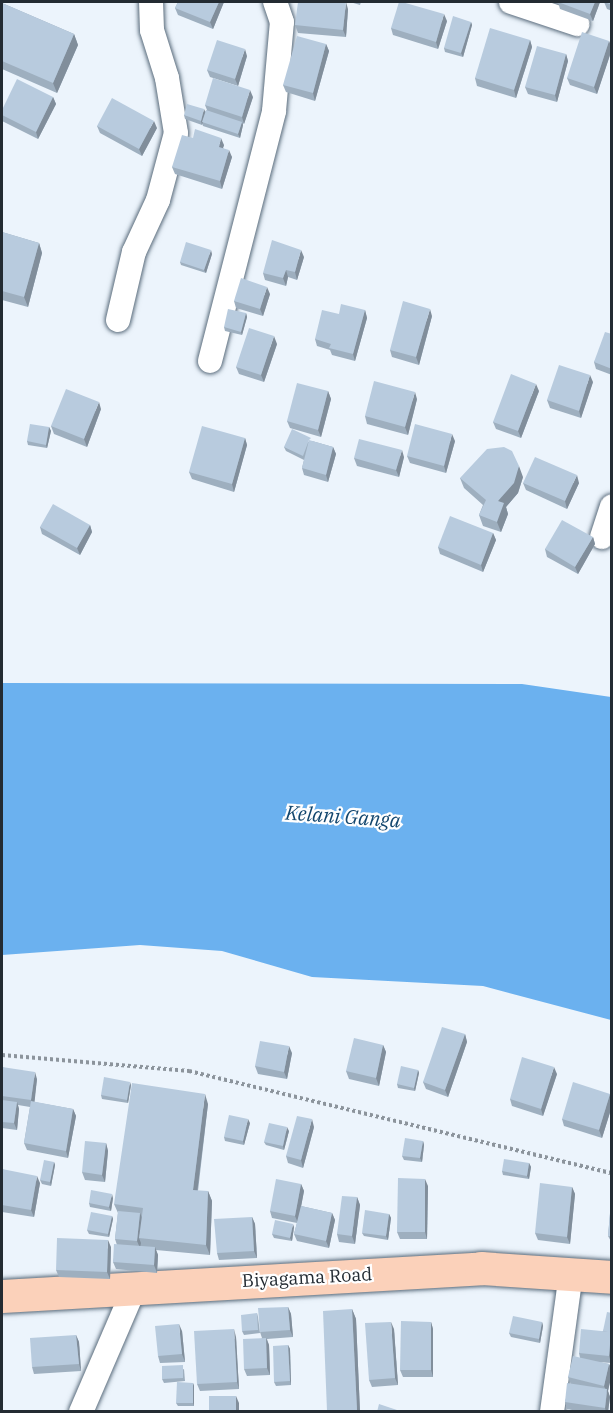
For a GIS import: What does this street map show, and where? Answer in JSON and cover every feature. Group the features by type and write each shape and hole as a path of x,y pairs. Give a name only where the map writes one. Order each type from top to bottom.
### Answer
{"main road":[{"name":"Biyagama Road","path":"2,1296 481,1268 612,1277"}],"street":[{"path":"118,320 134,252 158,200 176,134 167,78 152,30 151,2"},
{"path":"260,2 266,2"},
{"path":"210,361 274,111 282,22 275,2"},
{"path":"511,2 577,24"},
{"path":"602,537 612,507"},
{"path":"552,1412 571,1274"},
{"path":"86,1410 134,1289"}],"path":[{"path":"2,1055 189,1071 612,1173"}],"water":[{"name":"Kelani Ganga","path":"2,683 522,684 611,697 611,1020 483,986 312,977 222,951 140,945 2,955"}],"building":[{"path":"178,2 219,2 210,22 175,8"},
{"path":"298,2 346,2 343,30 295,25"},
{"path":"399,2 444,14 436,42 391,28"},
{"path":"558,2 595,2 590,14"},
{"path":"2,3 74,34 53,83 2,61"},
{"path":"453,16 471,22 461,53 444,48"},
{"path":"490,28 530,40 514,90 475,78"},
{"path":"582,32 609,41 594,87 567,78"},
{"path":"297,36 326,44 313,93 283,85"},
{"path":"217,40 245,49 235,79 207,70"},
{"path":"537,46 566,54 555,95 525,87"},
{"path":"213,78 250,90 242,117 205,105"},
{"path":"17,79 53,97 36,132 2,115 2,110"},
{"path":"112,98 154,121 139,149 97,126"},
{"path":"187,104 204,109 201,121 184,115"},
{"path":"206,110 242,122 238,134 202,122"},
{"path":"195,129 221,138 219,147 229,150 220,181 172,167 182,135 193,138"},
{"path":"2,232 39,243 24,297 2,291"},
{"path":"272,240 301,250 295,272 286,270 283,278 263,273"},
{"path":"186,242 211,250 204,270 180,262"},
{"path":"241,278 267,287 260,309 234,301"},
{"path":"403,301 430,309 416,357 390,350"},
{"path":"341,304 365,310 353,354 329,348 331,344 315,339 322,310 339,314"},
{"path":"228,309 246,313 241,332 224,327"},
{"path":"249,328 274,336 261,375 236,367"},
{"path":"605,332 612,334 612,369 594,362"},
{"path":"559,365 590,375 579,411 547,400"},
{"path":"511,374 536,384 518,431 493,422"},
{"path":"374,381 415,392 405,427 365,416"},
{"path":"297,383 328,391 318,430 287,421"},
{"path":"66,389 99,402 84,439 51,426"},
{"path":"30,424 49,427 46,445 27,441"},
{"path":"415,424 452,434 444,466 407,456"},
{"path":"202,426 245,438 232,484 189,472"},
{"path":"292,429 311,438 303,456 284,447"},
{"path":"359,439 402,450 396,470 354,458"},
{"path":"309,440 333,447 326,475 302,468"},
{"path":"504,447 512,451 519,466 514,483 498,501 504,503 497,522 479,515 486,500 460,478 487,449"},
{"path":"535,457 577,475 565,501 523,483"},
{"path":"53,504 90,525 77,548 40,527"},
{"path":"450,516 493,533 481,565 438,547"},
{"path":"562,520 593,537 575,567 545,549"},
{"path":"442,1027 465,1034 445,1090 423,1082"},
{"path":"354,1038 383,1045 376,1078 346,1071"},
{"path":"260,1041 289,1046 284,1072 255,1066"},
{"path":"522,1057 554,1067 541,1109 510,1099"},
{"path":"401,1066 418,1070 414,1088 397,1084"},
{"path":"2,1067 35,1072 31,1100 2,1096"},
{"path":"104,1077 130,1082 127,1100 101,1095"},
{"path":"573,1082 610,1094 599,1130 562,1119"},
{"path":"132,1083 205,1094 193,1190 208,1191 206,1245 139,1238 143,1208 114,1204"},
{"path":"2,1100 17,1102 14,1123 2,1122"},
{"path":"31,1101 73,1109 66,1151 24,1143"},
{"path":"229,1115 248,1119 243,1141 224,1137"},
{"path":"297,1116 312,1119 301,1160 286,1156"},
{"path":"269,1123 287,1127 283,1146 264,1142"},
{"path":"405,1138 423,1141 420,1158 402,1156"},
{"path":"85,1141 106,1143 102,1175 82,1172"},
{"path":"504,1159 529,1163 527,1176 502,1171"},
{"path":"44,1160 54,1162 50,1182 40,1180"},
{"path":"2,1169 37,1176 31,1210 2,1205"},
{"path":"398,1178 425,1179 425,1232 397,1232"},
{"path":"276,1179 301,1184 295,1216 270,1211"},
{"path":"540,1183 572,1187 567,1237 535,1233"},
{"path":"91,1190 112,1194 109,1207 89,1203"},
{"path":"342,1196 357,1197 352,1236 337,1234"},
{"path":"611,1202 612,1236 608,1236"},
{"path":"301,1206 332,1213 326,1241 294,1234"},
{"path":"365,1210 389,1214 386,1236 362,1233"},
{"path":"118,1211 140,1213 137,1241 115,1239"},
{"path":"91,1212 112,1216 108,1234 87,1230"},
{"path":"252,1217 254,1251 217,1253 214,1219"},
{"path":"275,1220 293,1224 290,1238 272,1234"},
{"path":"57,1238 108,1240 107,1272 56,1270"},
{"path":"114,1244 155,1247 154,1265 113,1262"},
{"path":"288,1307 290,1330 260,1332 258,1308"},
{"path":"352,1309 357,1410 327,1411 323,1311"},
{"path":"607,1312 612,1313 612,1333 603,1331"},
{"path":"257,1313 258,1330 242,1331 241,1315"},
{"path":"513,1316 542,1322 539,1339 509,1333"},
{"path":"401,1321 431,1322 431,1370 400,1370"},
{"path":"391,1322 395,1378 369,1380 365,1323"},
{"path":"179,1324 182,1354 158,1356 155,1326"},
{"path":"234,1329 237,1382 197,1384 194,1331"},
{"path":"581,1329 611,1332 609,1356 579,1353"},
{"path":"76,1335 79,1364 32,1367 30,1338"},
{"path":"266,1338 267,1368 244,1369 243,1339"},
{"path":"288,1345 290,1381 274,1382 273,1346"},
{"path":"573,1356 609,1364 604,1386 568,1377"},
{"path":"183,1365 183,1378 162,1379 162,1366"},
{"path":"177,1382 193,1383 193,1403 176,1403"},
{"path":"567,1383 607,1389 605,1408 565,1402"},
{"path":"209,1396 236,1396 236,1412 209,1412"},
{"path":"379,1404 403,1412 377,1412"}]}
